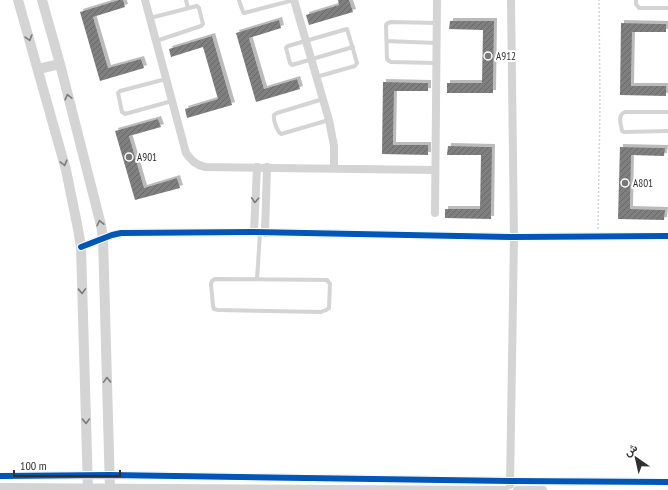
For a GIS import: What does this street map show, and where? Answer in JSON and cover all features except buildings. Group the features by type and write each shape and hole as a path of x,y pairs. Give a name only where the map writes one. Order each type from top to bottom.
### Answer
{"street":[{"path":"18,0 66,170 81,247 88,489"},
{"path":"42,0 60,64 101,224 103,238 110,489"},
{"path":"146,0 186,153 197,165 205,167 435,170"},
{"path":"294,0 329,120 334,146 334,168"},
{"path":"435,213 437,0"},
{"path":"510,490 514,237 511,0"},
{"path":"38,69 60,64"},
{"path":"257,167 259,232"},
{"path":"259,232 267,167"},
{"path":"81,247 117,233 259,232 514,237 668,236"},
{"path":"0,476 110,475 668,482"},
{"path":"0,487 88,489 506,490"},
{"path":"517,490 543,490"}],"lane":[{"path":"186,0 188,8"},
{"path":"239,0 244,13 294,0"},
{"path":"636,0 636,4 639,8 668,8"},
{"path":"150,18 197,6 199,8 203,24 201,26 156,41"},
{"path":"436,62 389,61 387,59 386,25 388,23 437,22"},
{"path":"316,77 355,66 357,64 353,47 347,29 288,46 286,48 290,63 292,65 353,47"},
{"path":"387,41 437,43"},
{"path":"166,79 120,91 118,93 122,112 125,114 172,101"},
{"path":"323,99 277,113 273,118 278,132 281,134 329,120"},
{"path":"668,112 625,112 621,113 620,116 622,131 624,132 668,131"},
{"path":"257,279 259,232"},
{"path":"215,279 257,279 327,280 330,284 328,308 322,312 214,309 211,284 212,281 215,279"}],"path":[{"path":"598,237 600,0"}],"cycle path":[{"path":"81,247 121,233 254,232 514,237 668,236"},
{"path":"0,476 110,475 668,482"}],"place":[{"name":"A912","path":"488,56"},
{"name":"A901","path":"129,157"},
{"name":"A801","path":"625,183"}]}
